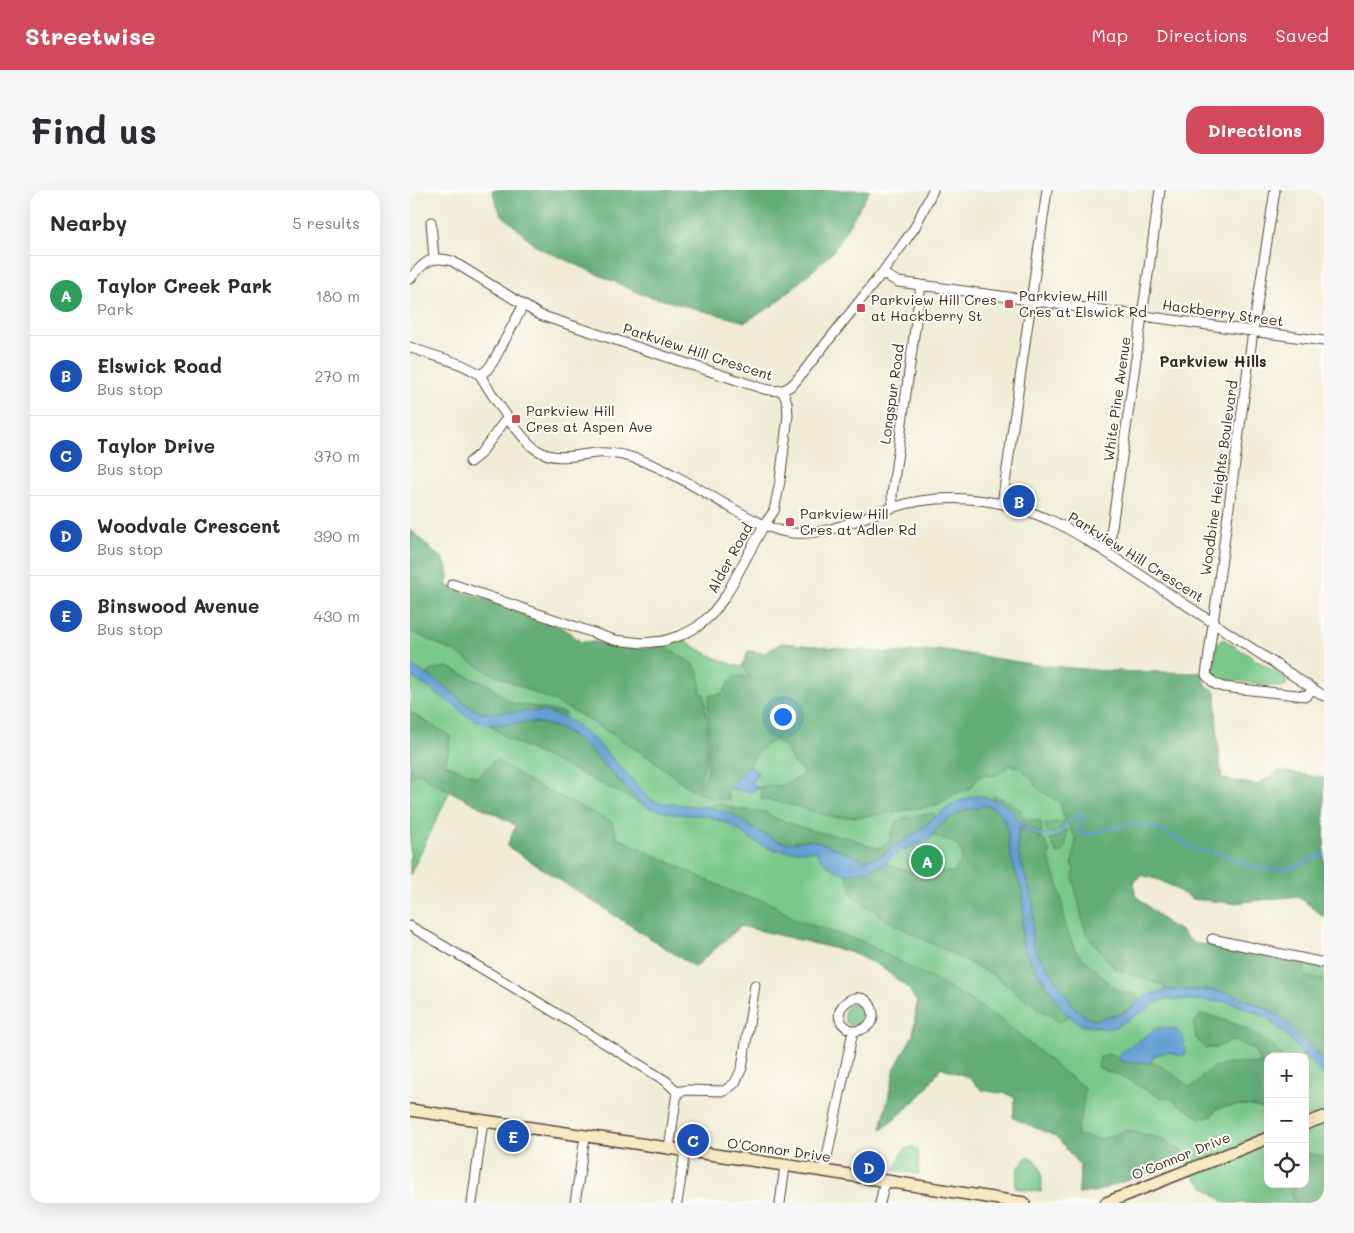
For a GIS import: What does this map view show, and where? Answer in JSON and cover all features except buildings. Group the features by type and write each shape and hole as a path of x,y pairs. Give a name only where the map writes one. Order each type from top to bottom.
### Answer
{"main road":[{"name":"O'Connor Drive","path":"410,1110 824,1171 1024,1203"},
{"path":"1309,1123 1324,1117"},
{"name":"O'Connor Drive","path":"1108,1203 1160,1180 1264,1140"}],"street":[{"name":"Parkview Hill Crescent","path":"434,259 452,261 540,315 764,389 774,392 783,391 796,381 882,273 915,227 933,190"},
{"path":"1002,504 1047,190"},
{"name":"White Pine Avenue","path":"1106,552 1110,541 1160,190"},
{"name":"Woodbine Heights Boulevard","path":"1275,190 1206,675 1210,680 1223,687 1306,696 1313,689"},
{"path":"410,279 420,266 434,259 430,222"},
{"name":"Hackberry Street","path":"882,273 898,282 1324,341"},
{"name":"Longspur Road","path":"893,507 892,495 920,285"},
{"path":"480,375 493,362 523,306"},
{"name":"Parkview Hill Crescent","path":"410,347 460,363 480,375 531,446 546,454 567,458 607,453 638,459 658,467 764,525 793,533 830,530 893,507 942,499 971,499 1026,510 1071,530 1324,696"},
{"name":"Alder Road","path":"452,584 614,640 637,643 664,641 682,635 711,615 725,597 764,525 774,511 780,481 788,415 783,391"},
{"path":"470,462 480,454 504,422 510,419"},
{"path":"410,926 666,1081 676,1092 669,1149"},
{"path":"1212,939 1324,963"},
{"path":"676,1092 687,1090 724,1091 735,1083 742,1068 755,985"},
{"path":"824,1171 853,1031"},
{"path":"472,1203 483,1121"},
{"path":"575,1203 585,1136"},
{"path":"677,1203 685,1151"},
{"path":"780,1203 785,1166"},
{"path":"880,1203 885,1181"}],"green space":[{"path":"492,190 870,190 832,253 774,305 745,322 641,294 537,247 500,213"},
{"path":"410,529 436,554 443,558 449,574 446,585 565,629 581,642 596,642 644,649 685,639 696,648 712,656 742,667 748,651 765,653 781,643 891,653 943,650 1037,665 1105,671 1201,673 1207,686 1216,692 1217,737 1222,779 1258,785 1279,771 1324,778 1324,917 1298,896 1232,903 1193,899 1160,880 1141,875 1134,881 1135,895 1169,925 1181,931 1193,943 1204,945 1207,943 1324,968 1324,1203 1225,1203 1194,1178 1183,1159 1098,1191 1079,1194 1080,1166 1057,1137 1013,1118 1015,1098 1007,1094 982,1090 968,1077 941,1067 914,1101 881,1129 895,1068 913,1035 917,1002 908,988 880,966 850,952 741,926 695,967 507,846 516,825 450,791 410,875"},
{"path":"410,529 436,554 443,558 449,574 446,585 565,629 581,642 596,642 644,649 661,646 671,650 694,665 699,674 701,693 704,694 708,744 704,769 693,791 650,758 579,714 486,671 453,651 410,631"},
{"path":"1223,639 1282,676 1286,679 1286,685 1281,687 1217,678 1212,672 1217,643"},
{"path":"781,643 891,653 943,650 1037,665 1105,671 1201,673 1207,686 1216,692 1217,737 1222,779 1258,785 1279,771 1324,778 1324,917 1298,896 1232,903 1193,899 1160,880 1141,875 1134,881 1135,895 1169,925 1181,931 1193,943 1204,945 1207,943 1304,963 1305,977 1324,980 1324,1061 1271,1010 1230,993 1208,990 1165,990 1163,985 1113,968 1086,934 1073,879 1074,870 1072,864 1076,839 1064,817 1060,803 1037,788 1033,780 1020,768 1010,765 997,775 980,776 969,789 959,792 937,805 862,817 832,817 784,803 760,799 762,793 759,788 766,785 781,786 802,776 802,770 791,760 786,748 776,740 761,749 733,784 727,793 730,799 714,799 695,792 707,773 710,740 708,704 710,695 722,694 730,680 734,677 750,677 743,667 748,651 765,653"},
{"path":"448,667 487,684 512,703 566,713 564,717 553,713 505,715 480,712 460,700 427,674 434,669"},
{"path":"410,712 450,736 449,751 445,764 477,777 496,759 526,780 612,822 618,838 737,894 769,902 796,920 861,941 957,992 1003,1021 1085,1088 1076,1135 1101,1139 1127,1130 1159,1138 1184,1152 1164,1166 1098,1191 1079,1194 1080,1166 1057,1137 1013,1118 1015,1098 1007,1094 982,1090 968,1077 941,1067 924,1092 894,1120 881,1129 895,1068 913,1035 917,1002 908,988 880,966 850,952 741,926 695,967 507,846 516,825 426,779 420,773 412,775 410,778"},
{"path":"525,722 547,725 565,731 580,741 644,805 506,738 490,725"},
{"path":"994,795 1021,810 1021,815 1025,819 1041,821 1042,832 1040,833 1017,821 993,798"},
{"path":"718,803 736,809 765,812 797,826 822,833 848,837 878,848 889,843 895,823 904,818 934,813 935,818 881,856 865,860 816,841 780,842 752,828 732,814 708,807"},
{"path":"982,805 992,807 998,812 1006,826 1012,860 1022,895 1022,942 1035,970 1069,1016 1059,1022 993,975 890,922 854,897 846,874 868,870 885,863 918,873 954,872 961,860 962,853 956,844 932,835 947,819 960,812"},
{"path":"1064,821 1065,823 1058,831 1053,833 1047,831 1045,823"},
{"path":"1019,828 1045,841 1050,852 1049,859 1062,901 1065,925 1076,952 1117,990 1135,994 1141,1001 1121,1014 1097,1020 1089,1019 1076,1009 1033,946 1034,905 1018,852"},
{"path":"1067,828 1066,844 1063,852 1057,854 1049,839 1059,837"},
{"path":"856,1003 865,1006 868,1015 865,1024 856,1027 847,1024 844,1015 847,1006"},
{"path":"1201,1014 1224,1020 1245,1028 1280,1053 1264,1053 1264,1111 1250,1106 1229,1106 1216,1109 1212,1116 1202,1119 1170,1098 1159,1097 1120,1075 1098,1067 1100,1057 1107,1054 1118,1056 1120,1061 1123,1062 1146,1061 1160,1066 1189,1087 1198,1083 1213,1068 1225,1064 1261,1064 1254,1050 1235,1040 1214,1048 1205,1048 1196,1039 1194,1024"},
{"path":"912,1146 918,1150 919,1174 894,1170 903,1151"},
{"path":"1309,1154 1324,1156 1324,1203 1295,1203 1290,1191 1292,1188 1309,1188"},
{"path":"1029,1157 1034,1159 1041,1172 1041,1192 1016,1188 1015,1186 1018,1168"}],"water":[{"path":"410,664 444,686 468,706 482,713 542,711 564,717 596,741 650,799 660,803 708,807 732,814 752,828 780,842 816,841 865,860 881,856 957,802 973,796 983,796 1001,802 1013,812 1017,821 1027,828 1028,832 1019,828 1018,830 1018,852 1034,905 1033,946 1076,1009 1089,1019 1097,1020 1121,1014 1132,1008 1143,997 1165,990 1208,990 1230,993 1271,1011 1283,1019 1324,1061 1324,1076 1309,1060 1309,1053 1303,1053 1282,1031 1264,1016 1230,1002 1166,999 1152,1004 1149,1008 1115,1027 1107,1029 1082,1025 1069,1016 1059,1004 1025,951 1022,938 1023,897 1011,857 1006,824 998,811 991,807 982,805 979,808 968,809 949,818 935,830 930,839 905,850 901,849 880,866 846,874 828,866 816,851 770,849 754,841 731,825 707,816 675,814 649,808 638,800 594,754 571,734 553,726 536,722 490,725 482,723 464,714 457,707 410,676"},
{"path":"748,765 759,773 753,780 753,785 759,788 744,792 729,787"},
{"path":"1160,1027 1173,1029 1181,1034 1185,1055 1181,1056 1168,1052 1155,1055 1151,1063 1120,1061 1118,1056 1123,1051"}],"waterway":[{"path":"1025,829 1042,835 1057,835 1065,824 1082,813 1085,818 1077,829 1082,833 1090,834 1134,822 1142,826 1155,828 1183,841 1189,847 1228,856 1255,868 1270,870 1293,868 1324,854"}],"place":[{"name":"Parkview Hill Cres at Elswick Rd","path":"1009,304"},
{"name":"Parkview Hill Cres at Hackberry St","path":"861,308"},
{"name":"Parkview Hill Cres at Aspen Ave","path":"516,419"},
{"name":"Elswick Road","path":"1019,501"},
{"name":"Parkview Hill Cres at Adler Rd","path":"790,522"},
{"name":"Taylor Creek Park","path":"927,861"},
{"name":"Binswood Avenue","path":"513,1136"},
{"name":"Taylor Drive","path":"693,1140"},
{"name":"Woodvale Crescent","path":"869,1167"}],"district":[{"name":"Parkview Hills","path":"1213,362"}]}
